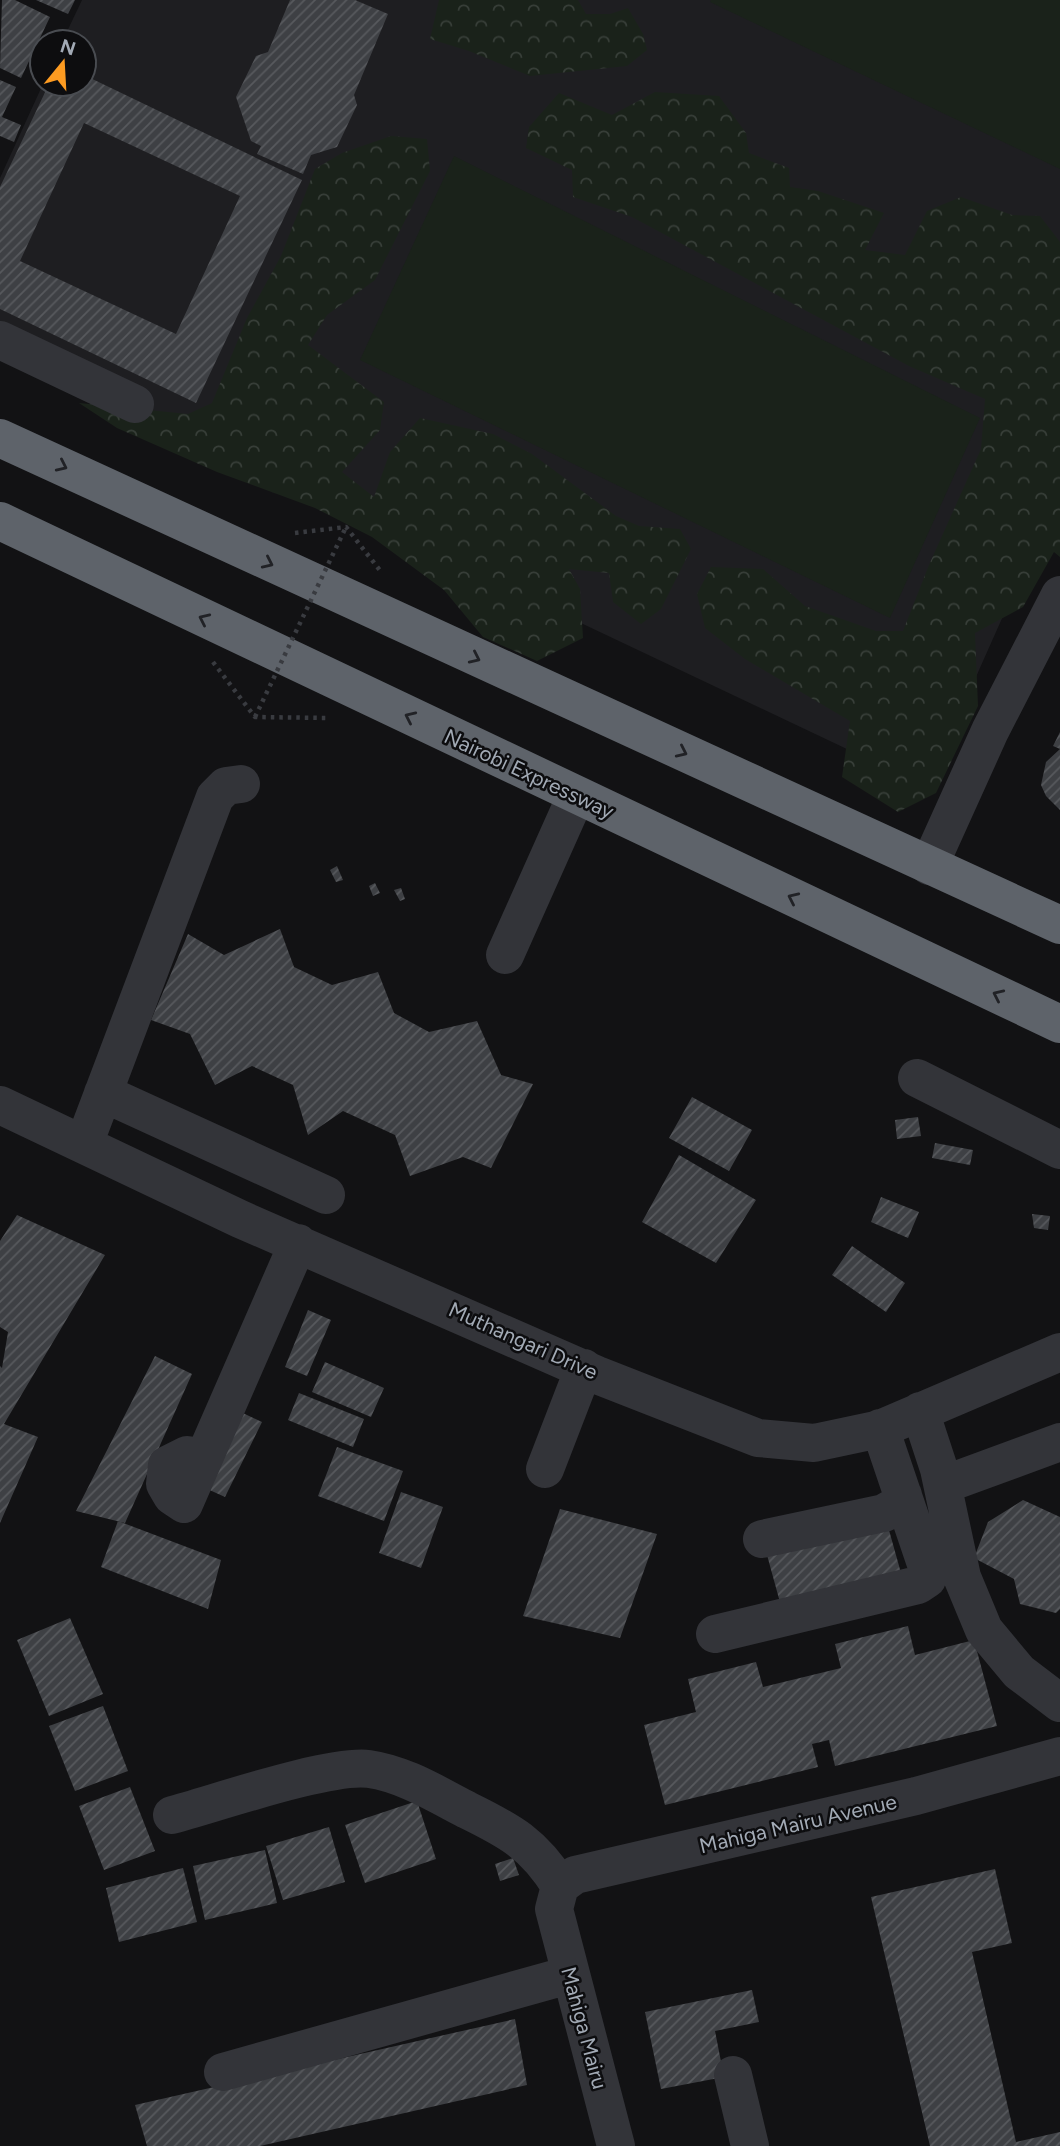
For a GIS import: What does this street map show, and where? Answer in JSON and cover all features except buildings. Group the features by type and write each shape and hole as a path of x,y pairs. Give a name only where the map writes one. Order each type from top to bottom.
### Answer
{"highway":[{"path":"0,438 1060,925"},
{"name":"Nairobi Expressway","path":"0,521 1060,1024"}],"street":[{"path":"0,340 135,404"},
{"path":"929,866 990,731 1060,595"},
{"path":"84,1144 215,797 226,786 241,784"},
{"path":"505,955 576,796"},
{"path":"917,1078 1060,1150"},
{"path":"103,1093 326,1195"},
{"name":"Muthangari Drive","path":"0,1105 240,1219 583,1368 758,1438 814,1443 880,1428 1060,1352"},
{"path":"203,1457 298,1243"},
{"path":"545,1469 583,1368"},
{"path":"920,1411 943,1485 962,1577 984,1630 1019,1672 1060,1703"},
{"path":"715,1634 918,1585 927,1579 927,1567 880,1428"},
{"path":"943,1485 1060,1442"},
{"path":"762,1539 884,1513 896,1506 902,1495"},
{"name":"Mahiga Mairu Avenue","path":"557,1897 575,1875 916,1796 1060,1756"},
{"name":"Mahiga Mairu","path":"172,1815 319,1775 367,1769 404,1779 507,1830 541,1856 557,1897 569,1975 616,2146"},
{"path":"223,2072 569,1975"},
{"path":"733,2075 750,2146"}],"path":[{"path":"256,717 346,527"}],"shaded area":[{"path":"82,0 1060,0 1060,488 927,787 0,348 0,178 37,98 98,98 98,28 69,28"}],"green space":[{"path":"439,0 578,0 586,14 610,14 628,8 643,34 647,50 627,66 530,76 469,51 430,39"},
{"path":"1060,0 1060,169 710,2"},
{"path":"655,92 719,96 746,133 749,153 789,168 790,187 818,191 884,213 865,250 905,255 927,211 961,197 1012,215 1040,216 1060,242 1060,557 1054,552 1023,607 975,633 978,706 936,793 898,812 842,777 850,721 745,659 705,628 697,594 711,567 763,569 805,606 876,631 903,631 929,565 981,449 985,399 909,366 632,217 573,197 572,170 526,148 529,127 559,93 612,115"},
{"path":"391,136 427,139 430,171 375,280 327,315 308,345 384,402 380,430 342,472 374,497 390,452 420,418 493,434 532,454 616,516 639,526 680,529 691,549 661,609 641,624 613,602 609,573 569,569 580,589 583,638 537,661 483,637 444,590 372,537 315,508 217,472 117,428 79,403 188,414 212,403 247,318 281,256 315,169 342,153"},
{"path":"454,156 980,418 890,618 360,360"}]}
